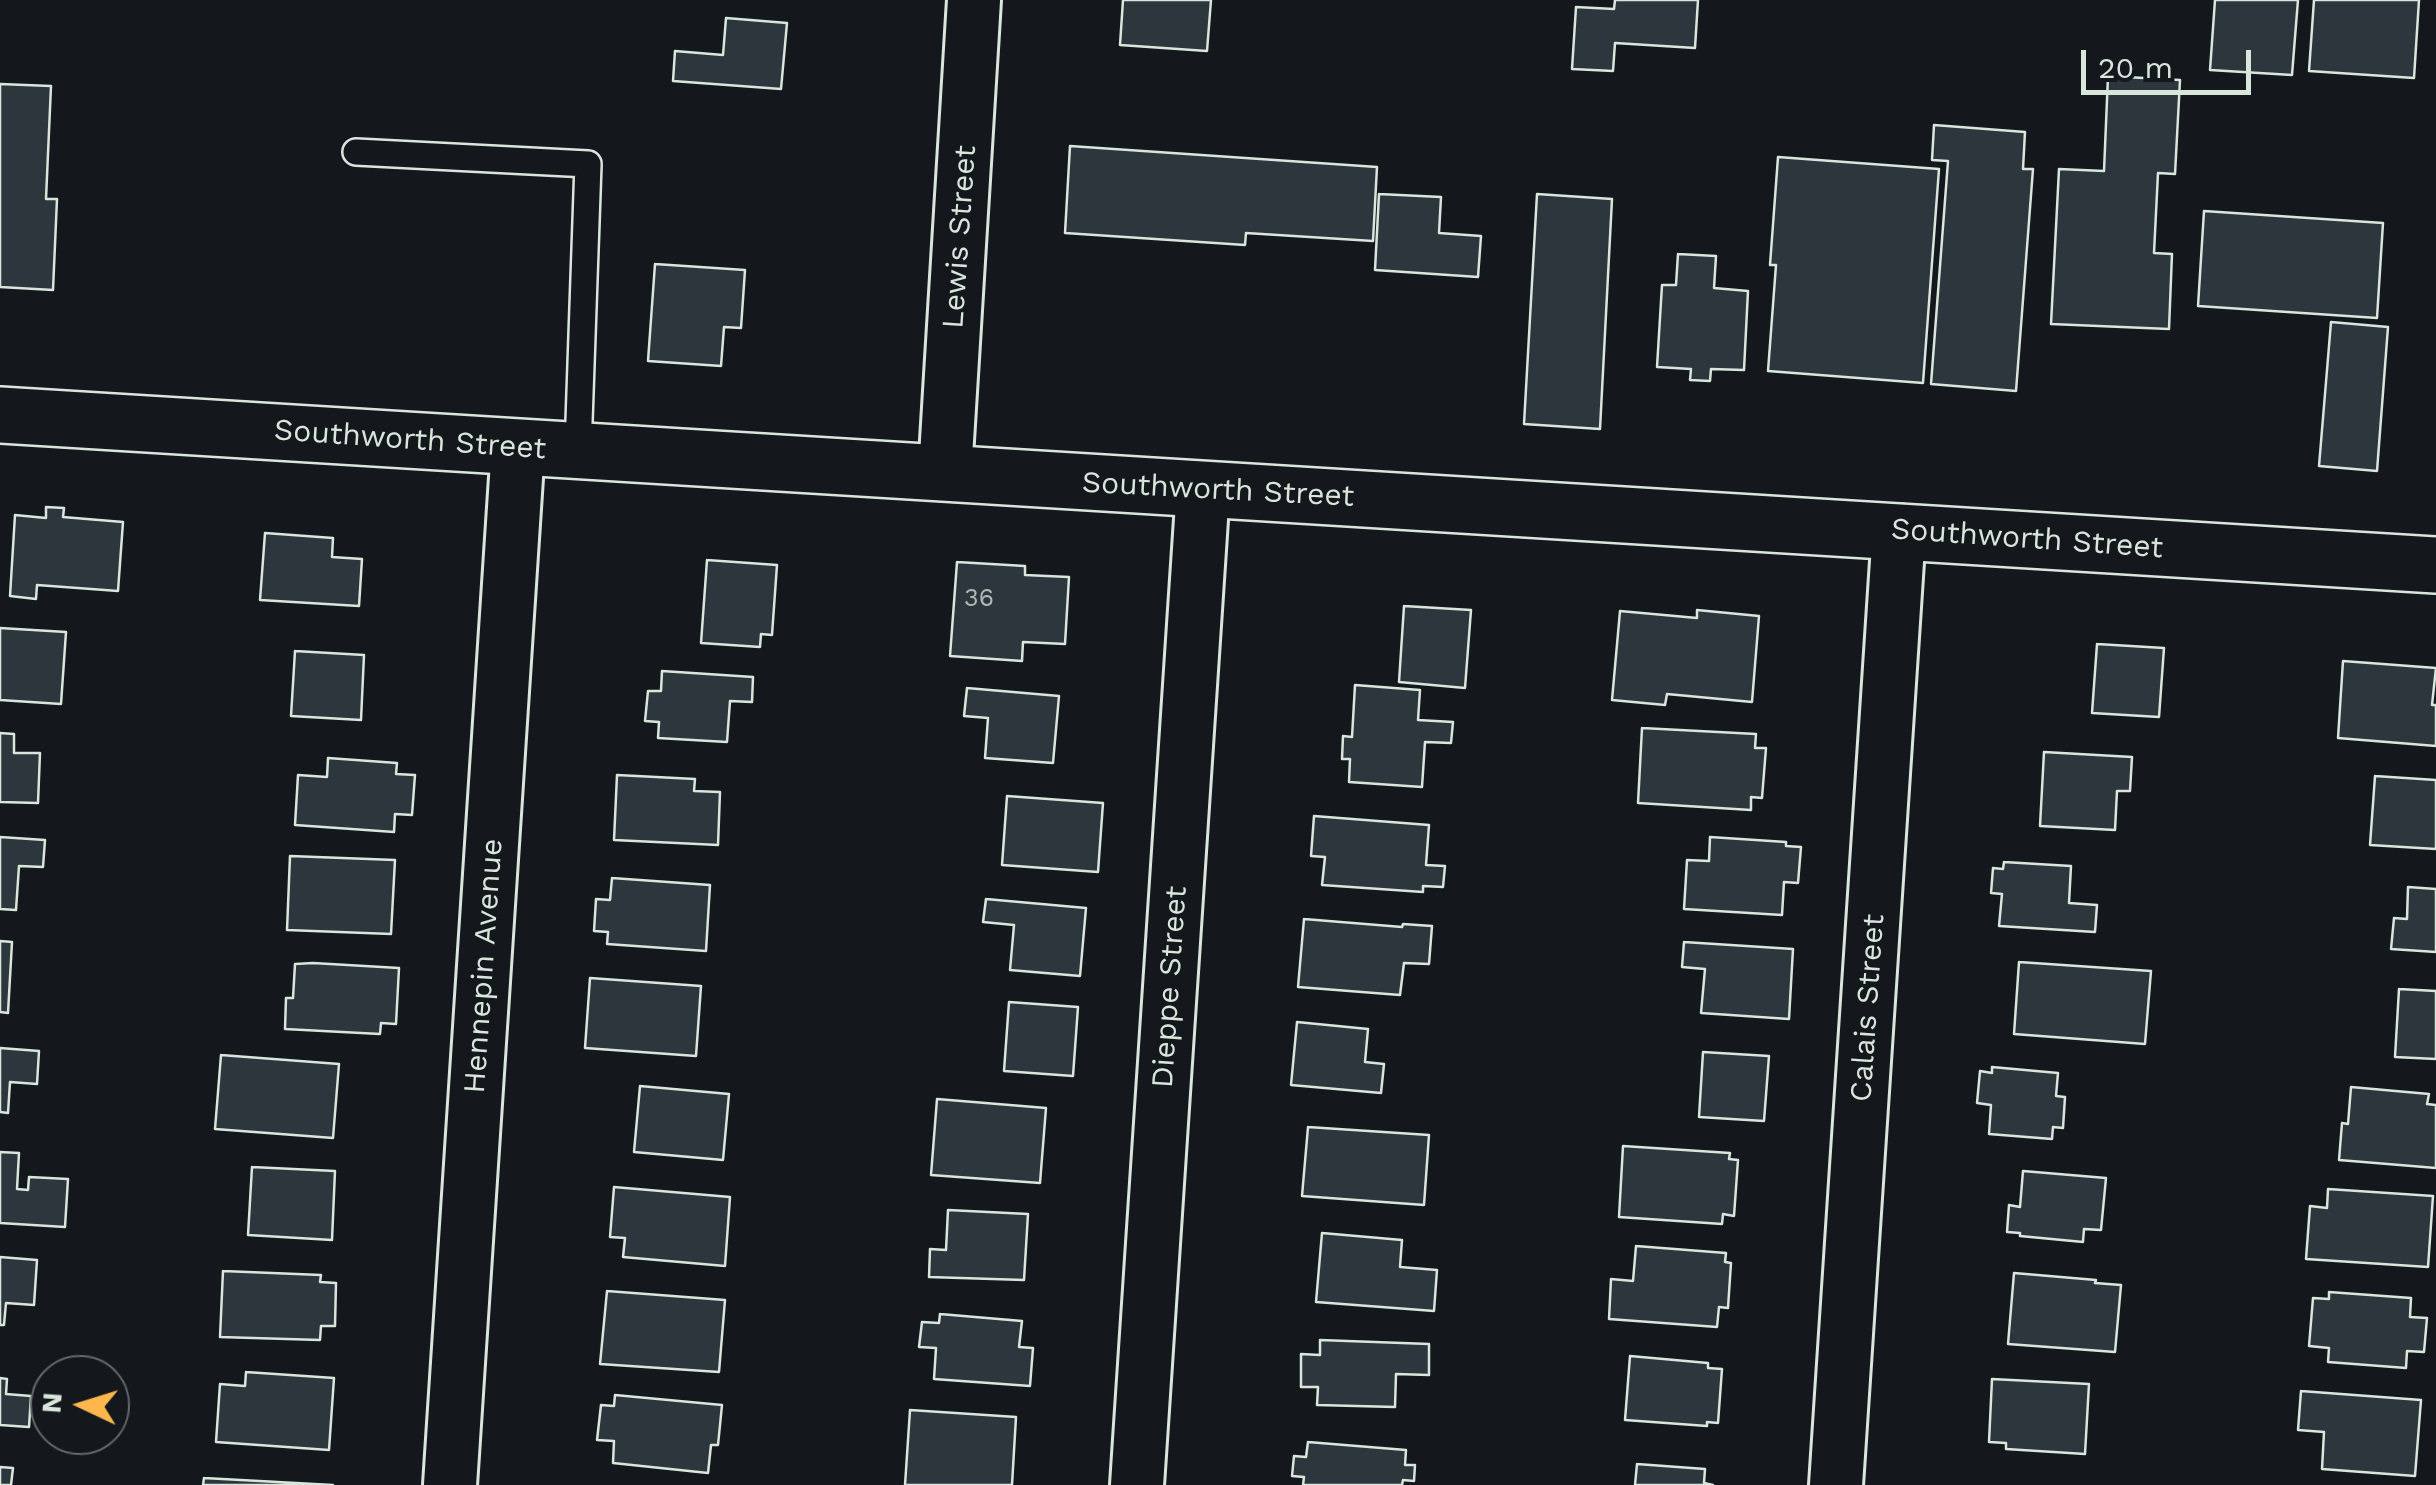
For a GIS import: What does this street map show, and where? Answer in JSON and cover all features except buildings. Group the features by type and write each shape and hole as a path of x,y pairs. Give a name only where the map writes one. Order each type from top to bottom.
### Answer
{"main road":[{"name":"Southworth Street","path":"0,415 2436,565"}],"street":[{"name":"Lewis Street","path":"945,474 974,0"},
{"name":"Hennepin Avenue","path":"450,1485 518,447"},
{"name":"Dieppe Street","path":"1137,1485 1203,489"},
{"name":"Calais Street","path":"1836,1485 1899,531"}],"lane":[{"path":"356,152 588,164 578,450"}]}
